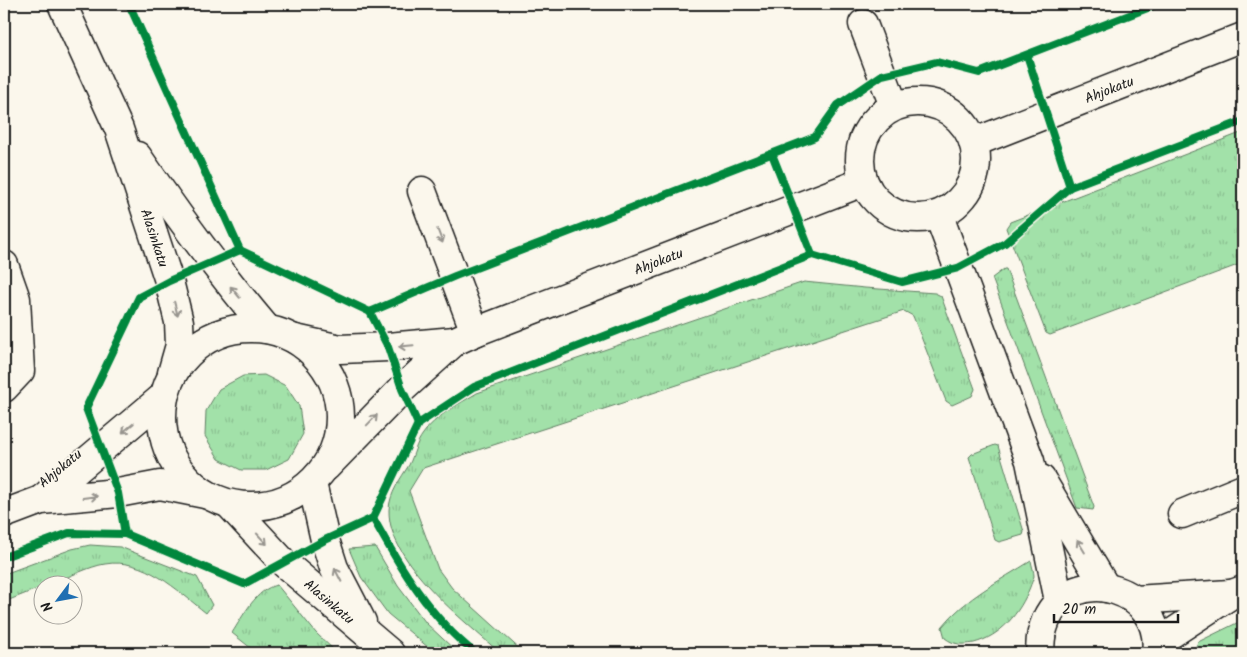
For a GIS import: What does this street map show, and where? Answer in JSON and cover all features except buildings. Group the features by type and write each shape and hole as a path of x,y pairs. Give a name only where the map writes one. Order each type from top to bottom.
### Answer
{"street":[{"name":"Alasinkatu","path":"62,4 119,129 169,281 179,322 180,345 167,388"},
{"path":"863,24 894,106"},
{"name":"Ahjokatu","path":"975,142 1243,37"},
{"path":"927,102 957,115 975,142 976,176 962,200 939,216 912,219 888,211 863,182 860,151 874,121 894,106 927,102"},
{"name":"Alasinkatu","path":"119,129 206,254 267,329"},
{"name":"Ahjokatu","path":"294,338 340,348 388,347 465,337 863,182"},
{"path":"422,191 465,337"},
{"path":"939,216 1030,461 1059,601"},
{"path":"4,265 16,299 20,371 4,388"},
{"path":"243,328 267,329 294,338 311,351 325,367 335,386 340,407 340,428 335,449 319,475 294,496 273,504 251,507 217,499 190,482 177,468 168,452 163,433 162,414 167,388 183,359 200,344 221,333 243,328"},
{"name":"Ahjokatu","path":"319,475 402,389 465,337"},
{"name":"Ahjokatu","path":"41,500 167,388"},
{"path":"1030,461 1106,588"},
{"name":"Alasinkatu","path":"319,475 325,540 334,568 368,634"},
{"name":"Ahjokatu","path":"5,511 41,500 118,493 160,485 217,499"},
{"path":"1182,514 1243,489"},
{"name":"Alasinkatu","path":"217,499 284,563 390,653"},
{"path":"1041,653 1042,630 1050,612 1059,601 1080,588 1114,589 1135,600 1144,608 1155,629 1157,648 1238,592"},
{"path":"1135,600 1238,592"}],"green space":[{"path":"1243,132 1243,263 1050,335 1046,333 1006,228 1010,222"},
{"path":"1006,269 1094,507 1093,510 1077,508 992,278"},
{"path":"804,282 935,293 941,296 975,389 972,396 952,405 946,401 913,316 904,311 423,468 409,491 438,569 452,588 524,653 500,653 449,607 414,570 401,550 392,530 390,504 393,492 409,465 421,438 428,428 441,416 477,393"},
{"path":"264,375 286,386 299,406 303,434 289,459 266,470 241,470 219,459 205,436 206,411 219,389 243,376"},
{"path":"995,445 998,446 1024,532 1023,535 999,542 995,540 969,457"},
{"path":"90,545 120,547 197,577 212,605 206,613 159,577 133,565 119,563 99,565 75,574 32,574 32,591 4,602 4,574 72,549"},
{"path":"375,547 398,586 426,623 458,653 435,653 388,614 361,577 349,549"},
{"path":"1031,561 1034,576 1026,597 1015,614 1001,629 984,640 974,643 958,644 945,638 942,627 961,607 984,590"},
{"path":"277,585 316,633 337,653 257,653 232,633 256,597"},
{"path":"1243,620 1243,653 1193,653 1198,642"}],"cycle path":[{"path":"129,4 240,250"},
{"path":"125,534 118,493 86,408 139,297 169,281 240,250 370,312 455,276 815,137 838,105 882,75 937,62 979,73 1158,4"},
{"path":"1027,55 1070,187"},
{"path":"4,557 69,533 125,534 244,584 325,540 373,518 418,424 474,387 812,255 902,282 958,268 1005,243 1070,187 1243,121"},
{"path":"772,154 812,255"},
{"path":"370,312 388,347 402,389 418,424"},
{"path":"373,518 417,591 444,624 475,653"}]}
